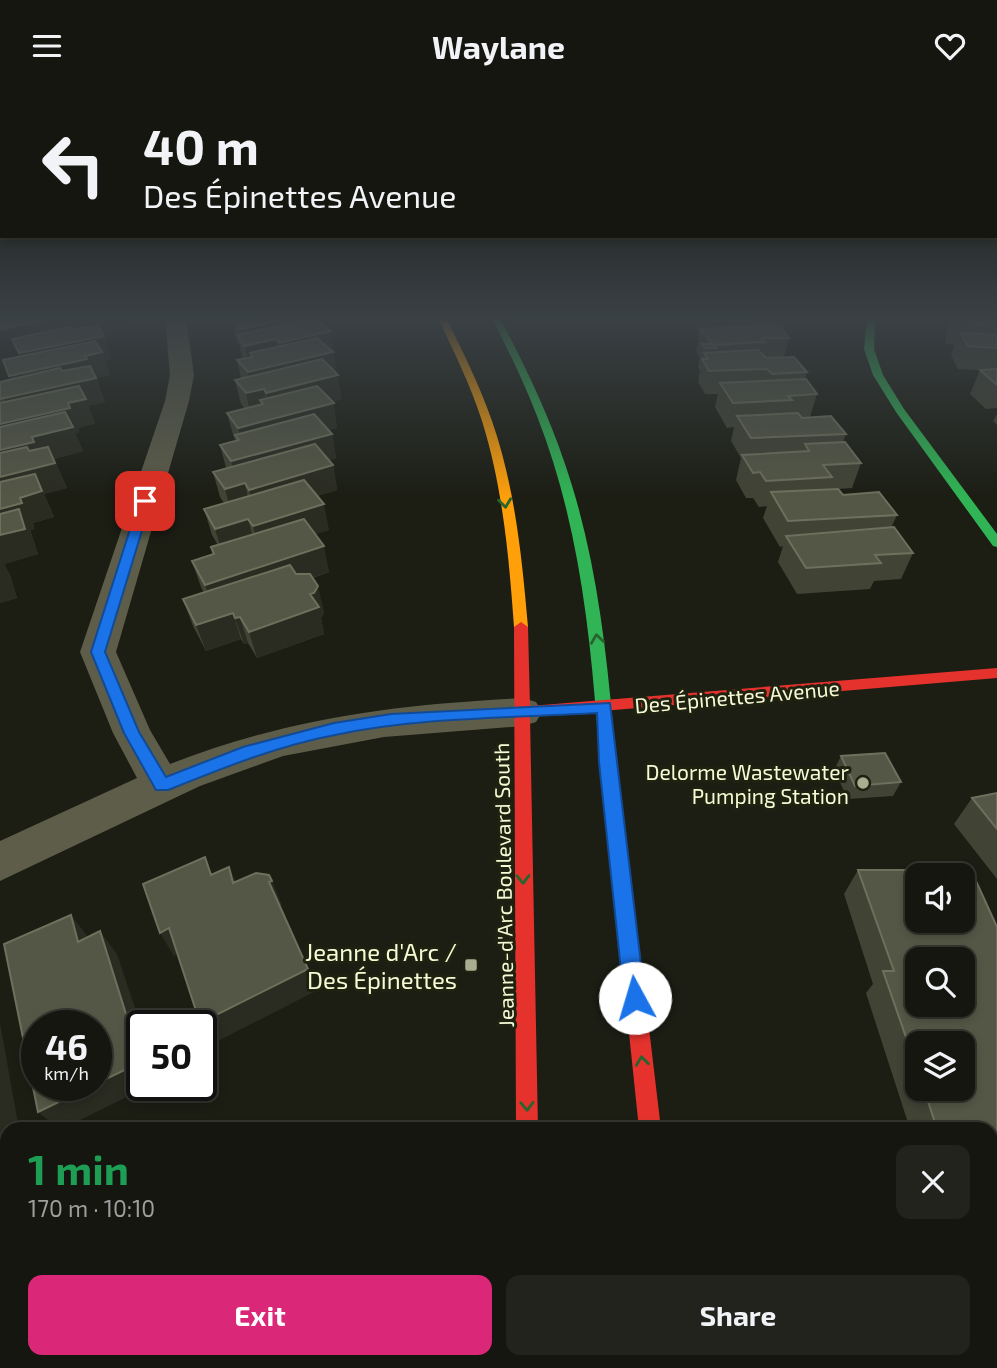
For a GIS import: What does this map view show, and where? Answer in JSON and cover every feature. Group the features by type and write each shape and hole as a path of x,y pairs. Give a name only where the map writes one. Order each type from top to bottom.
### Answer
{"main road":[{"name":"Jeanne-d'Arc Boulevard South","path":"471,378 492,436 503,481 517,576 522,645 521,768 527,1122"},
{"path":"528,378 540,399 567,477 582,539 599,649 608,762 649,1122"},
{"path":"880,378 900,410 997,543"},
{"name":"Des Épinettes Avenue","path":"523,712 997,673"}],"street":[{"path":"162,786 132,733 98,652 177,401 182,378"},
{"name":"Des Épinettes Avenue","path":"0,862 162,786 249,751 334,729 391,720 523,712"}],"building":[{"path":"19,378 96,378 0,399 0,382"},
{"path":"245,378 328,378 266,393 264,389 246,393 235,380"},
{"path":"989,378 997,378 997,385"},
{"path":"806,379 817,394 788,396 792,400 733,403 720,383"},
{"path":"79,386 86,399 68,403 70,408 0,424 0,403"},
{"path":"317,386 334,403 238,428 227,413 263,404 260,400"},
{"path":"65,412 73,427 32,437 34,442 0,450 0,427"},
{"path":"798,413 802,418 831,416 846,434 751,438 737,416"},
{"path":"314,414 332,434 231,461 220,445 239,440 235,435"},
{"path":"845,442 861,463 823,465 832,477 766,481 760,472 753,473 742,455 809,451 805,444"},
{"path":"315,444 333,465 249,490 245,483 225,489 213,472"},
{"path":"27,447 29,451 48,447 55,463 0,477 0,453"},
{"path":"35,474 42,491 20,498 22,503 0,509 0,482"},
{"path":"304,480 324,504 253,526 248,519 215,529 204,509"},
{"path":"838,489 843,495 879,492 897,515 788,521 771,492"},
{"path":"19,509 25,529 0,535 0,514"},
{"path":"304,519 324,546 205,585 192,561 214,554 211,547"},
{"path":"894,527 913,553 875,555 881,563 806,568 786,536"},
{"path":"290,565 296,574 310,574 318,586 314,593 310,594 319,607 249,632 240,617 235,618 233,613 196,625 183,599"},
{"path":"885,753 901,782 855,786 841,756"},
{"path":"997,793 997,829 972,798"},
{"path":"205,857 211,875 229,867 233,883 256,873 269,875 272,881 269,882 308,969 217,1014 217,1010 196,1010 169,928 160,933 143,884"},
{"path":"858,870 905,870 905,933 975,933 975,879 997,927 997,1122 935,1122 928,1101 975,1101 975,1031 905,1031 905,1034 883,971 894,971"},
{"path":"71,915 78,942 100,931 126,1014 126,1069 112,1076 112,1010 21,1010 21,1028 4,944"},
{"path":"36,1101 61,1101 38,1112"}],"traffic: fast":[{"path":"526,378 560,465 574,515 594,617 605,725"},
{"path":"880,378 900,410 997,543"}],"traffic: slow":[{"path":"470,378 487,421 503,484 521,627"}],"traffic: jam":[{"path":"521,627 527,1122"},
{"path":"523,712 997,673"},
{"path":"605,725 649,1122"}],"place":[{"name":"Delorme Wastewater Pumping Station","path":"863,783"},
{"name":"Jeanne d'Arc / Des Épinettes","path":"471,965"}],"route":[{"path":"145,501 98,652 132,733 162,786 249,751 334,729 391,720 604,707 635,998"}]}
